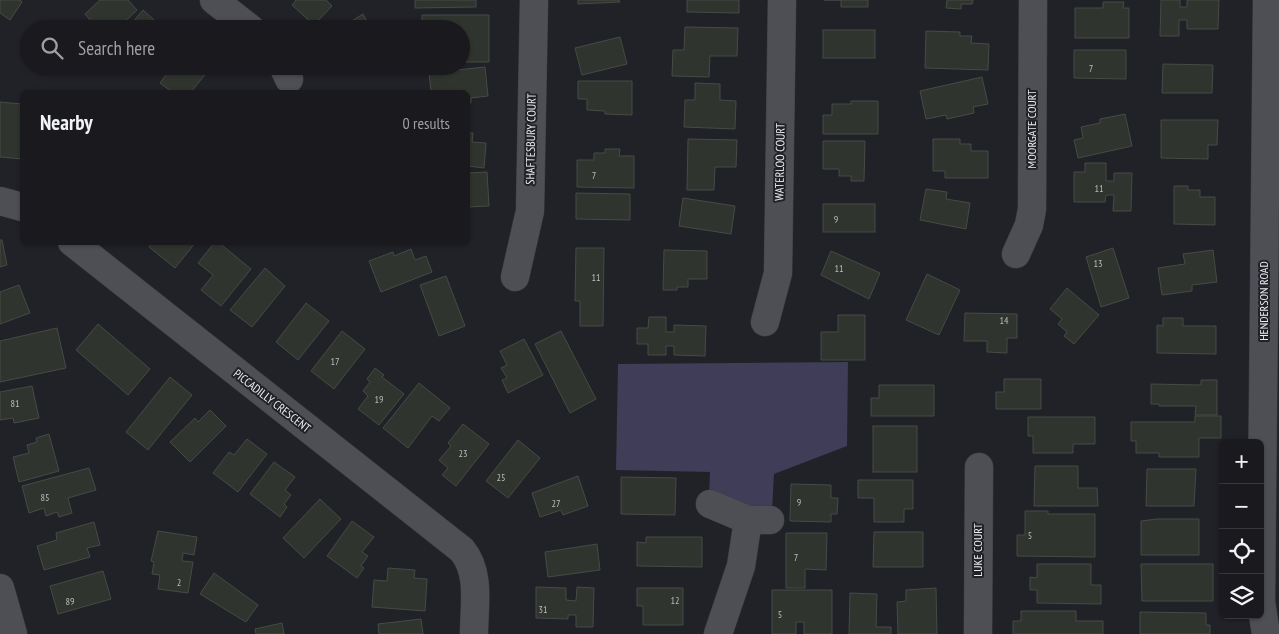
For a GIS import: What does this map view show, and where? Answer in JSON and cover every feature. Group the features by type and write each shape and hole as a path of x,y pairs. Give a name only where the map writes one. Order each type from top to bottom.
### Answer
{"street":[{"path":"214,0 240,20"},
{"name":"SHAFTESBURY COURT","path":"515,277 530,211 534,0"},
{"name":"WATERLOO COURT","path":"765,322 778,273 782,0"},
{"name":"MOORGATE COURT","path":"1016,254 1029,225 1032,209 1033,0"},
{"name":"HENDERSON ROAD","path":"1262,574 1271,456 1267,0"},
{"path":"0,201 20,206"},
{"name":"PICCADILLY CRESCENT","path":"76,245 452,541 478,557 474,575 474,634"},
{"name":"LUKE COURT","path":"978,634 979,467"},
{"path":"710,504 759,520 718,634"},
{"path":"0,588 13,634"},
{"path":"1254,634 1257,619"},
{"name":"HENDERSON ROAD","path":"1263,619 1266,634"}],"shaded area":[{"path":"848,362 847,446 774,474 772,511 709,496 710,472 616,470 618,364"}],"building":[{"path":"0,0 20,0 22,2 10,20 0,13"},
{"path":"100,0 128,0 137,10 126,20 90,20 85,14"},
{"path":"296,0 326,0 332,6 319,20 308,20 292,5"},
{"path":"415,0 476,0 476,7 415,8"},
{"path":"578,0 619,0 620,2 578,4"},
{"path":"687,0 739,0 739,13 687,12"},
{"path":"841,0 868,0 868,7 841,7"},
{"path":"947,0 973,0 972,4 961,4 961,9 946,8"},
{"path":"1161,0 1180,0 1180,7 1187,7 1187,0 1219,0 1218,29 1187,29 1187,20 1179,20 1179,36 1160,36"},
{"path":"1103,2 1124,2 1123,8 1129,8 1129,38 1075,38 1075,8 1103,8"},
{"path":"143,10 154,20 135,20"},
{"path":"363,14 366,20 353,20"},
{"path":"422,15 489,15 489,62 470,62 470,20 422,20"},
{"path":"685,27 738,28 737,56 710,56 709,77 672,76 673,50 684,50"},
{"path":"823,30 875,30 875,58 823,58"},
{"path":"926,31 960,32 960,36 972,36 971,43 989,44 988,70 925,68"},
{"path":"620,37 627,64 582,75 575,48"},
{"path":"1074,50 1126,50 1126,79 1074,78"},
{"path":"1163,64 1213,65 1212,93 1162,93"},
{"path":"485,67 488,96 471,98 470,103 470,90 431,90 429,75 470,75 470,69"},
{"path":"166,75 205,75 193,90 169,90 160,83"},
{"path":"982,77 988,104 973,107 974,113 947,119 946,115 926,119 920,91"},
{"path":"578,81 632,81 632,115 605,114 605,111 587,110 587,99 578,99"},
{"path":"695,83 720,84 720,100 736,101 735,129 684,127 685,100 695,100"},
{"path":"851,101 878,101 878,134 823,134 823,115 832,115 832,104 851,104"},
{"path":"0,102 20,104 20,159 0,157"},
{"path":"1125,114 1132,146 1078,158 1074,140 1083,138 1081,127 1100,123 1100,119"},
{"path":"1161,120 1218,120 1217,145 1208,145 1208,159 1161,158"},
{"path":"470,133 473,133 472,142 486,143 484,168 470,166"},
{"path":"688,139 737,140 736,167 715,167 714,190 687,190"},
{"path":"933,139 960,139 960,144 971,144 971,151 988,151 988,178 945,178 945,171 933,171"},
{"path":"823,141 865,141 864,181 851,181 851,176 839,176 839,169 823,169"},
{"path":"605,149 620,149 619,156 634,156 634,188 577,187 577,160 594,160 594,153 605,153"},
{"path":"1085,163 1106,163 1106,181 1114,181 1114,173 1132,173 1131,211 1113,211 1114,195 1106,195 1105,202 1074,202 1074,172 1085,172"},
{"path":"487,172 489,206 470,207 470,173"},
{"path":"1174,186 1188,186 1188,190 1200,190 1200,197 1215,197 1215,225 1174,224"},
{"path":"926,189 947,192 946,199 970,203 966,229 920,220"},
{"path":"576,193 630,194 630,220 576,219"},
{"path":"683,198 735,206 731,234 679,226"},
{"path":"823,204 875,204 875,232 823,232"},
{"path":"0,240 2,240 7,265 0,267"},
{"path":"151,245 194,245 175,268 149,247"},
{"path":"213,245 222,245 251,269 221,306 201,290 213,275 198,263"},
{"path":"576,248 604,248 603,326 580,326 580,301 575,301"},
{"path":"1113,248 1129,298 1101,307 1086,257"},
{"path":"411,249 415,260 426,256 432,272 381,292 369,261 393,252 394,256"},
{"path":"664,250 707,251 707,279 688,279 688,287 677,287 677,290 663,290"},
{"path":"1213,250 1217,282 1192,285 1192,291 1162,295 1158,268 1185,264 1183,254"},
{"path":"831,251 880,273 869,299 821,275"},
{"path":"265,268 285,286 252,327 230,310"},
{"path":"927,274 960,290 939,335 906,320"},
{"path":"446,276 465,326 439,336 420,285"},
{"path":"19,285 30,313 0,324 0,292"},
{"path":"1067,288 1099,315 1074,344 1064,336 1067,332 1058,324 1062,319 1050,309"},
{"path":"306,303 329,321 298,360 276,342"},
{"path":"965,313 1017,314 1017,338 1007,338 1007,353 987,352 987,341 964,341"},
{"path":"838,315 865,315 865,360 821,360 821,332 838,332"},
{"path":"649,317 666,317 666,332 674,332 674,325 706,326 705,356 674,355 674,346 666,346 666,355 648,355 648,344 637,344 637,328 648,328"},
{"path":"1163,318 1183,318 1183,326 1216,326 1216,354 1157,353 1157,325 1163,326"},
{"path":"98,324 150,369 128,395 76,350"},
{"path":"57,328 66,368 0,382 0,341"},
{"path":"342,331 365,349 334,389 311,371"},
{"path":"561,331 596,399 570,413 535,344"},
{"path":"524,339 543,375 508,393 502,380 507,378 501,368 507,365 500,351"},
{"path":"375,368 384,375 382,377 404,394 379,425 358,409 368,396 363,391 370,382 367,379"},
{"path":"170,377 192,395 148,450 126,432"},
{"path":"1004,379 1041,379 1041,409 996,409 996,392 1004,392"},
{"path":"1201,380 1217,380 1217,415 1195,415 1196,406 1159,406 1159,404 1151,404 1151,384 1201,385"},
{"path":"419,383 450,408 439,421 432,416 408,448 383,428"},
{"path":"879,385 934,385 934,416 871,416 871,398 879,398"},
{"path":"32,386 39,418 14,423 13,418 0,420 0,392"},
{"path":"210,410 226,426 190,462 170,442 195,418 198,422"},
{"path":"1195,416 1221,416 1221,438 1199,438 1199,457 1159,457 1159,453 1136,453 1136,441 1131,441 1131,422 1195,422"},
{"path":"1028,417 1095,417 1095,444 1073,444 1073,453 1033,453 1033,436 1028,436"},
{"path":"463,424 489,444 456,486 442,475 448,468 439,460 451,446 448,443"},
{"path":"873,426 917,426 917,472 873,472"},
{"path":"49,434 59,471 19,482 13,457 29,453 27,445 37,442 36,438"},
{"path":"247,439 267,454 238,492 213,473 229,452 234,455"},
{"path":"518,440 540,458 508,498 486,481"},
{"path":"274,462 295,477 285,490 291,495 284,504 287,507 280,517 250,494"},
{"path":"1035,466 1078,466 1078,488 1097,488 1098,506 1034,506"},
{"path":"89,468 96,490 68,498 72,513 59,517 57,512 46,516 44,508 29,513 22,486"},
{"path":"1147,469 1196,469 1194,506 1146,506"},
{"path":"578,476 588,506 563,515 561,510 540,517 532,493"},
{"path":"621,477 676,478 675,515 621,514"},
{"path":"858,480 913,480 913,509 904,509 904,522 874,522 874,498 858,498"},
{"path":"791,484 831,485 831,498 838,498 837,514 831,514 831,522 790,521"},
{"path":"320,499 341,519 304,558 283,538"},
{"path":"1025,511 1048,511 1048,514 1095,514 1095,557 1017,556 1017,535 1025,535"},
{"path":"1199,519 1199,555 1141,555 1141,521"},
{"path":"352,521 374,537 362,552 368,556 361,566 364,568 357,578 327,556"},
{"path":"94,522 100,545 87,548 90,557 44,570 37,546 57,540 56,533"},
{"path":"158,531 197,537 194,555 183,553 182,561 193,562 188,593 158,589 160,575 152,574 154,562 151,561"},
{"path":"874,532 923,532 923,567 873,567"},
{"path":"786,533 827,533 826,570 805,569 805,588 786,588"},
{"path":"646,537 702,537 702,567 637,566 637,542 646,543"},
{"path":"597,544 600,570 548,577 545,552"},
{"path":"1037,564 1091,564 1091,585 1101,585 1101,604 1037,603 1037,590 1030,590 1030,577 1037,578"},
{"path":"1141,564 1213,564 1213,601 1142,601"},
{"path":"388,568 415,570 414,578 427,579 425,611 372,607 374,580 387,581"},
{"path":"103,571 111,599 58,614 50,586"},
{"path":"214,573 258,605 246,622 200,594"},
{"path":"536,587 566,588 566,600 576,601 577,587 594,588 593,627 576,627 576,615 568,615 568,619 536,618"},
{"path":"637,588 683,588 683,625 643,625 643,606 637,606"},
{"path":"936,588 937,634 898,634 897,602 906,601 906,590"},
{"path":"772,590 832,590 832,634 804,634 804,622 796,622 796,634 772,634"},
{"path":"850,593 877,594 876,627 891,627 891,634 849,634"},
{"path":"1021,611 1076,611 1076,621 1103,621 1103,634 1013,634 1013,621 1021,621"},
{"path":"1140,612 1206,613 1206,625 1210,625 1210,634 1140,634"},
{"path":"421,619 423,634 379,634 378,624"},
{"path":"282,623 284,634 256,634 255,629"}]}
